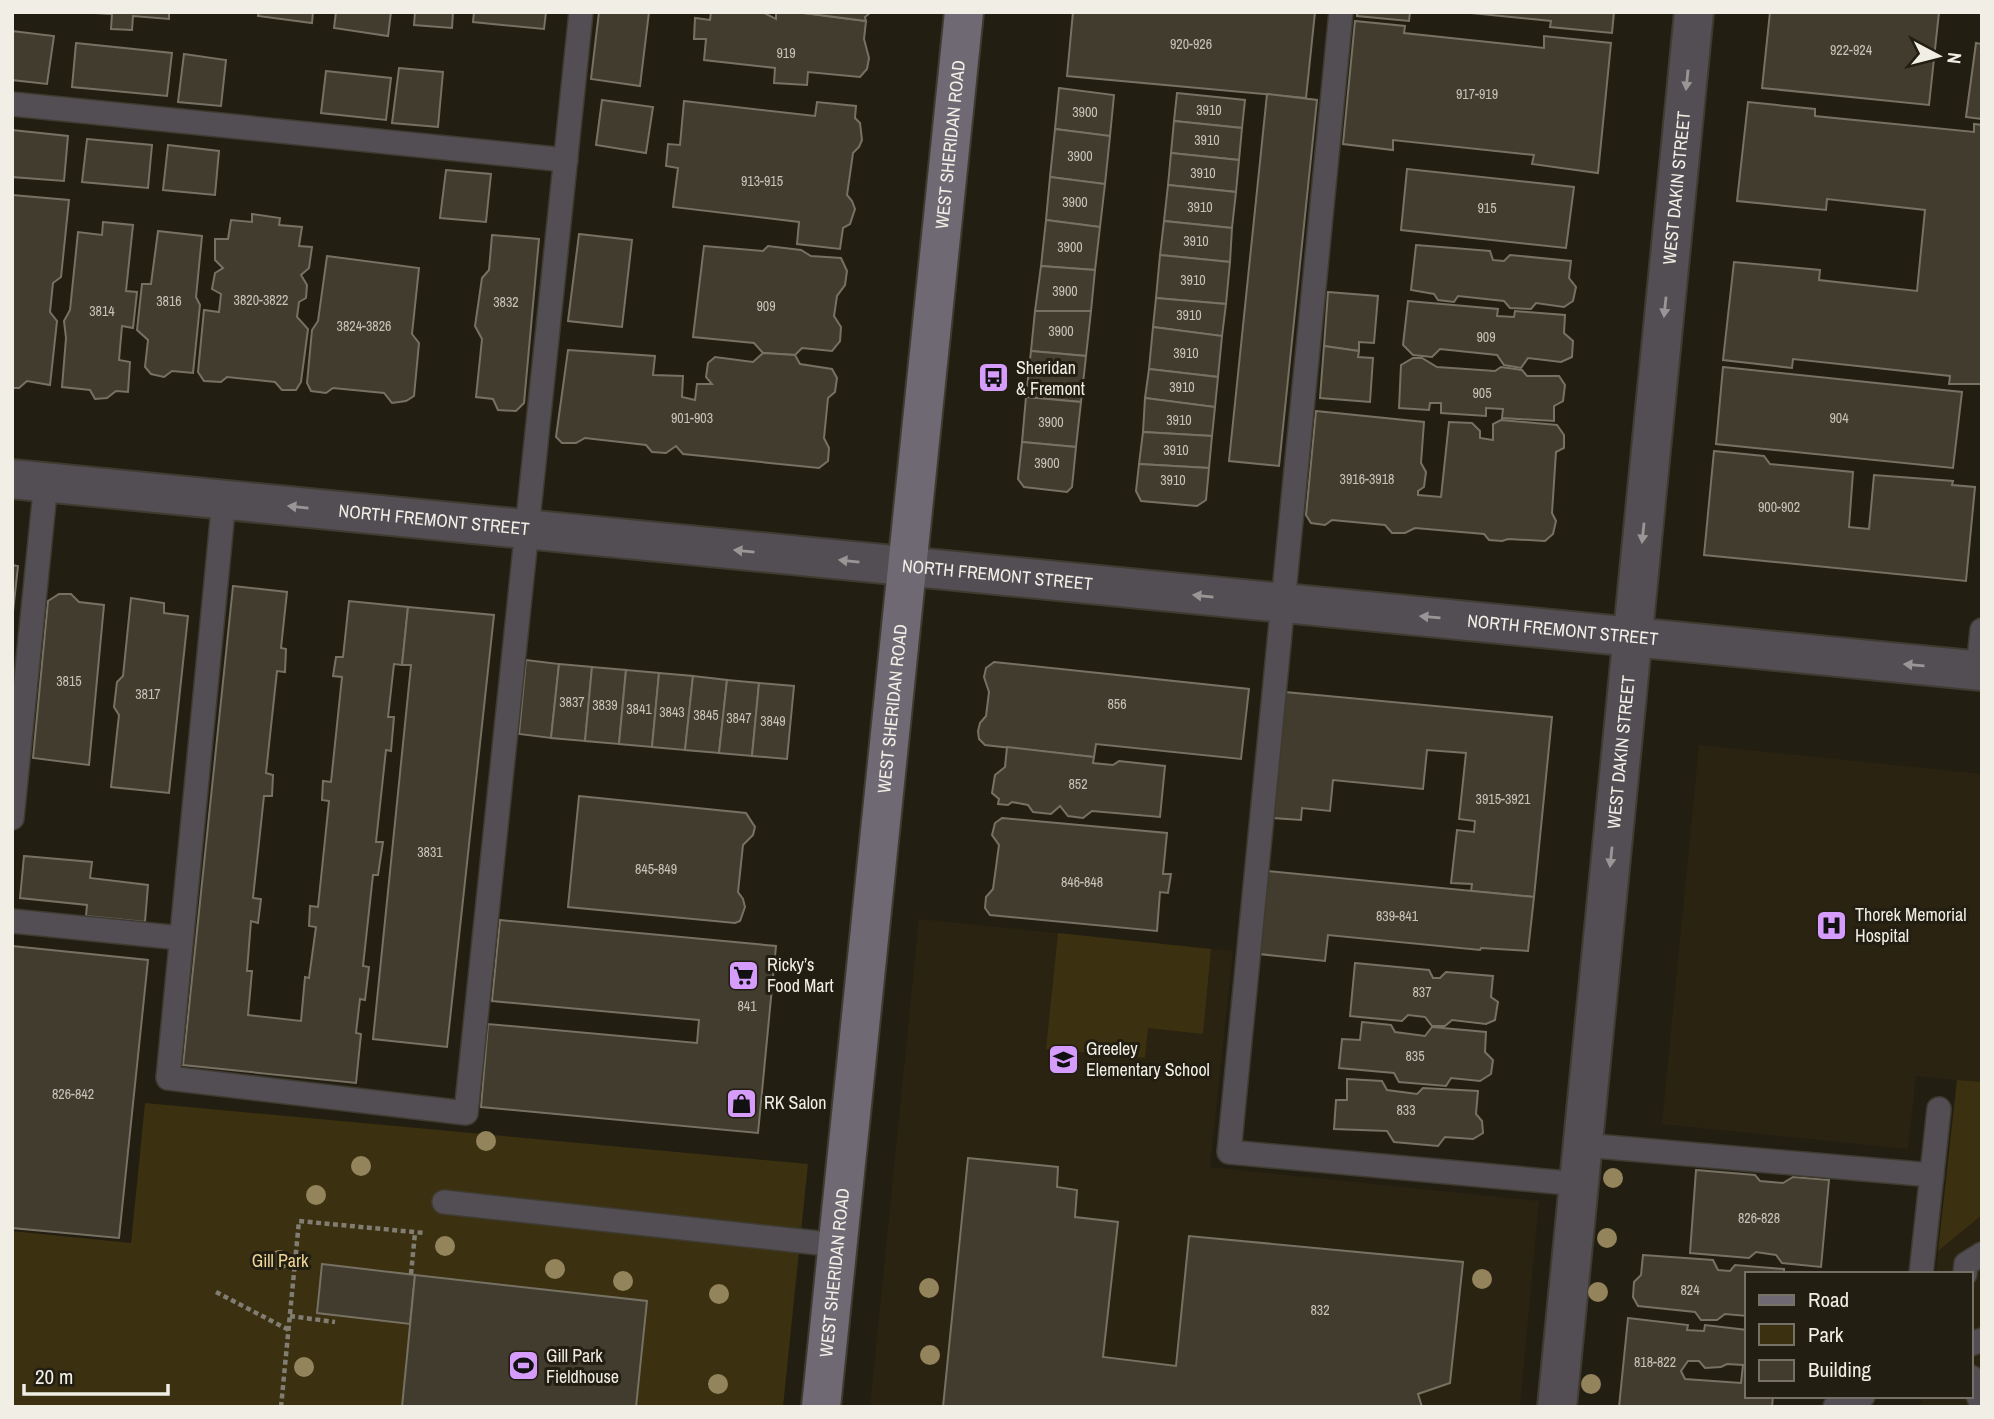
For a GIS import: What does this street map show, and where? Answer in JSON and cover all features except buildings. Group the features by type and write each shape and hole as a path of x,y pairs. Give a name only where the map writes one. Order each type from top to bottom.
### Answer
{"street":[{"name":"WEST SHERIDAN ROAD","path":"821,1407 964,12"},
{"name":"WEST DAKIN STREET","path":"1557,1407 1694,12"},
{"name":"NORTH FREMONT STREET","path":"29,480 1980,671"}],"lane":[{"path":"224,500 168,1078 466,1112 581,12"},
{"path":"1341,12 1229,1152 1579,1184"},
{"path":"12,104 566,159"},
{"path":"12,818 29,480"},
{"path":"1980,671 1982,631"},
{"path":"12,921 181,938"},
{"path":"1921,1272 1939,1110"},
{"path":"1583,1145 1932,1175"},
{"path":"444,1202 837,1245"},
{"path":"1965,1272 1966,1264 1982,1254"},
{"path":"1835,1407 1858,1398"}],"path":[{"path":"281,1407 299,1221 429,1234"},
{"path":"411,1274 415,1233"},
{"path":"216,1292 289,1330"},
{"path":"290,1316 335,1322"}],"shaded area":[{"name":"Thorek Memorial Hospital","path":"1699,745 1982,774 1982,1407 1914,1407 1921,1404 1922,1398 1973,1398 1973,1272 1936,1272 1957,1080 1916,1076 1908,1149 1662,1124"},
{"name":"Greeley Elementary School","path":"919,919 1233,951 1210,1167 1539,1201 1520,1407 870,1407"}],"green space":[{"path":"1058,933 1211,949 1203,1034 1148,1028 1145,1058 1046,1049"},
{"path":"1957,1080 1982,1082 1982,1215 1938,1251"},
{"name":"Gill Park","path":"145,1103 808,1164 783,1407 12,1407 12,1231 131,1243"}],"place":[{"name":"Sheridan & Fremont","path":"993,378"},
{"name":"Thorek Memorial Hospital","path":"1832,925"},
{"name":"Ricky’s Food Mart","path":"744,975"},
{"name":"Greeley Elementary School","path":"1063,1059"},
{"name":"RK Salon","path":"741,1103"},
{"name":"Gill Park Fieldhouse","path":"523,1366"}]}
